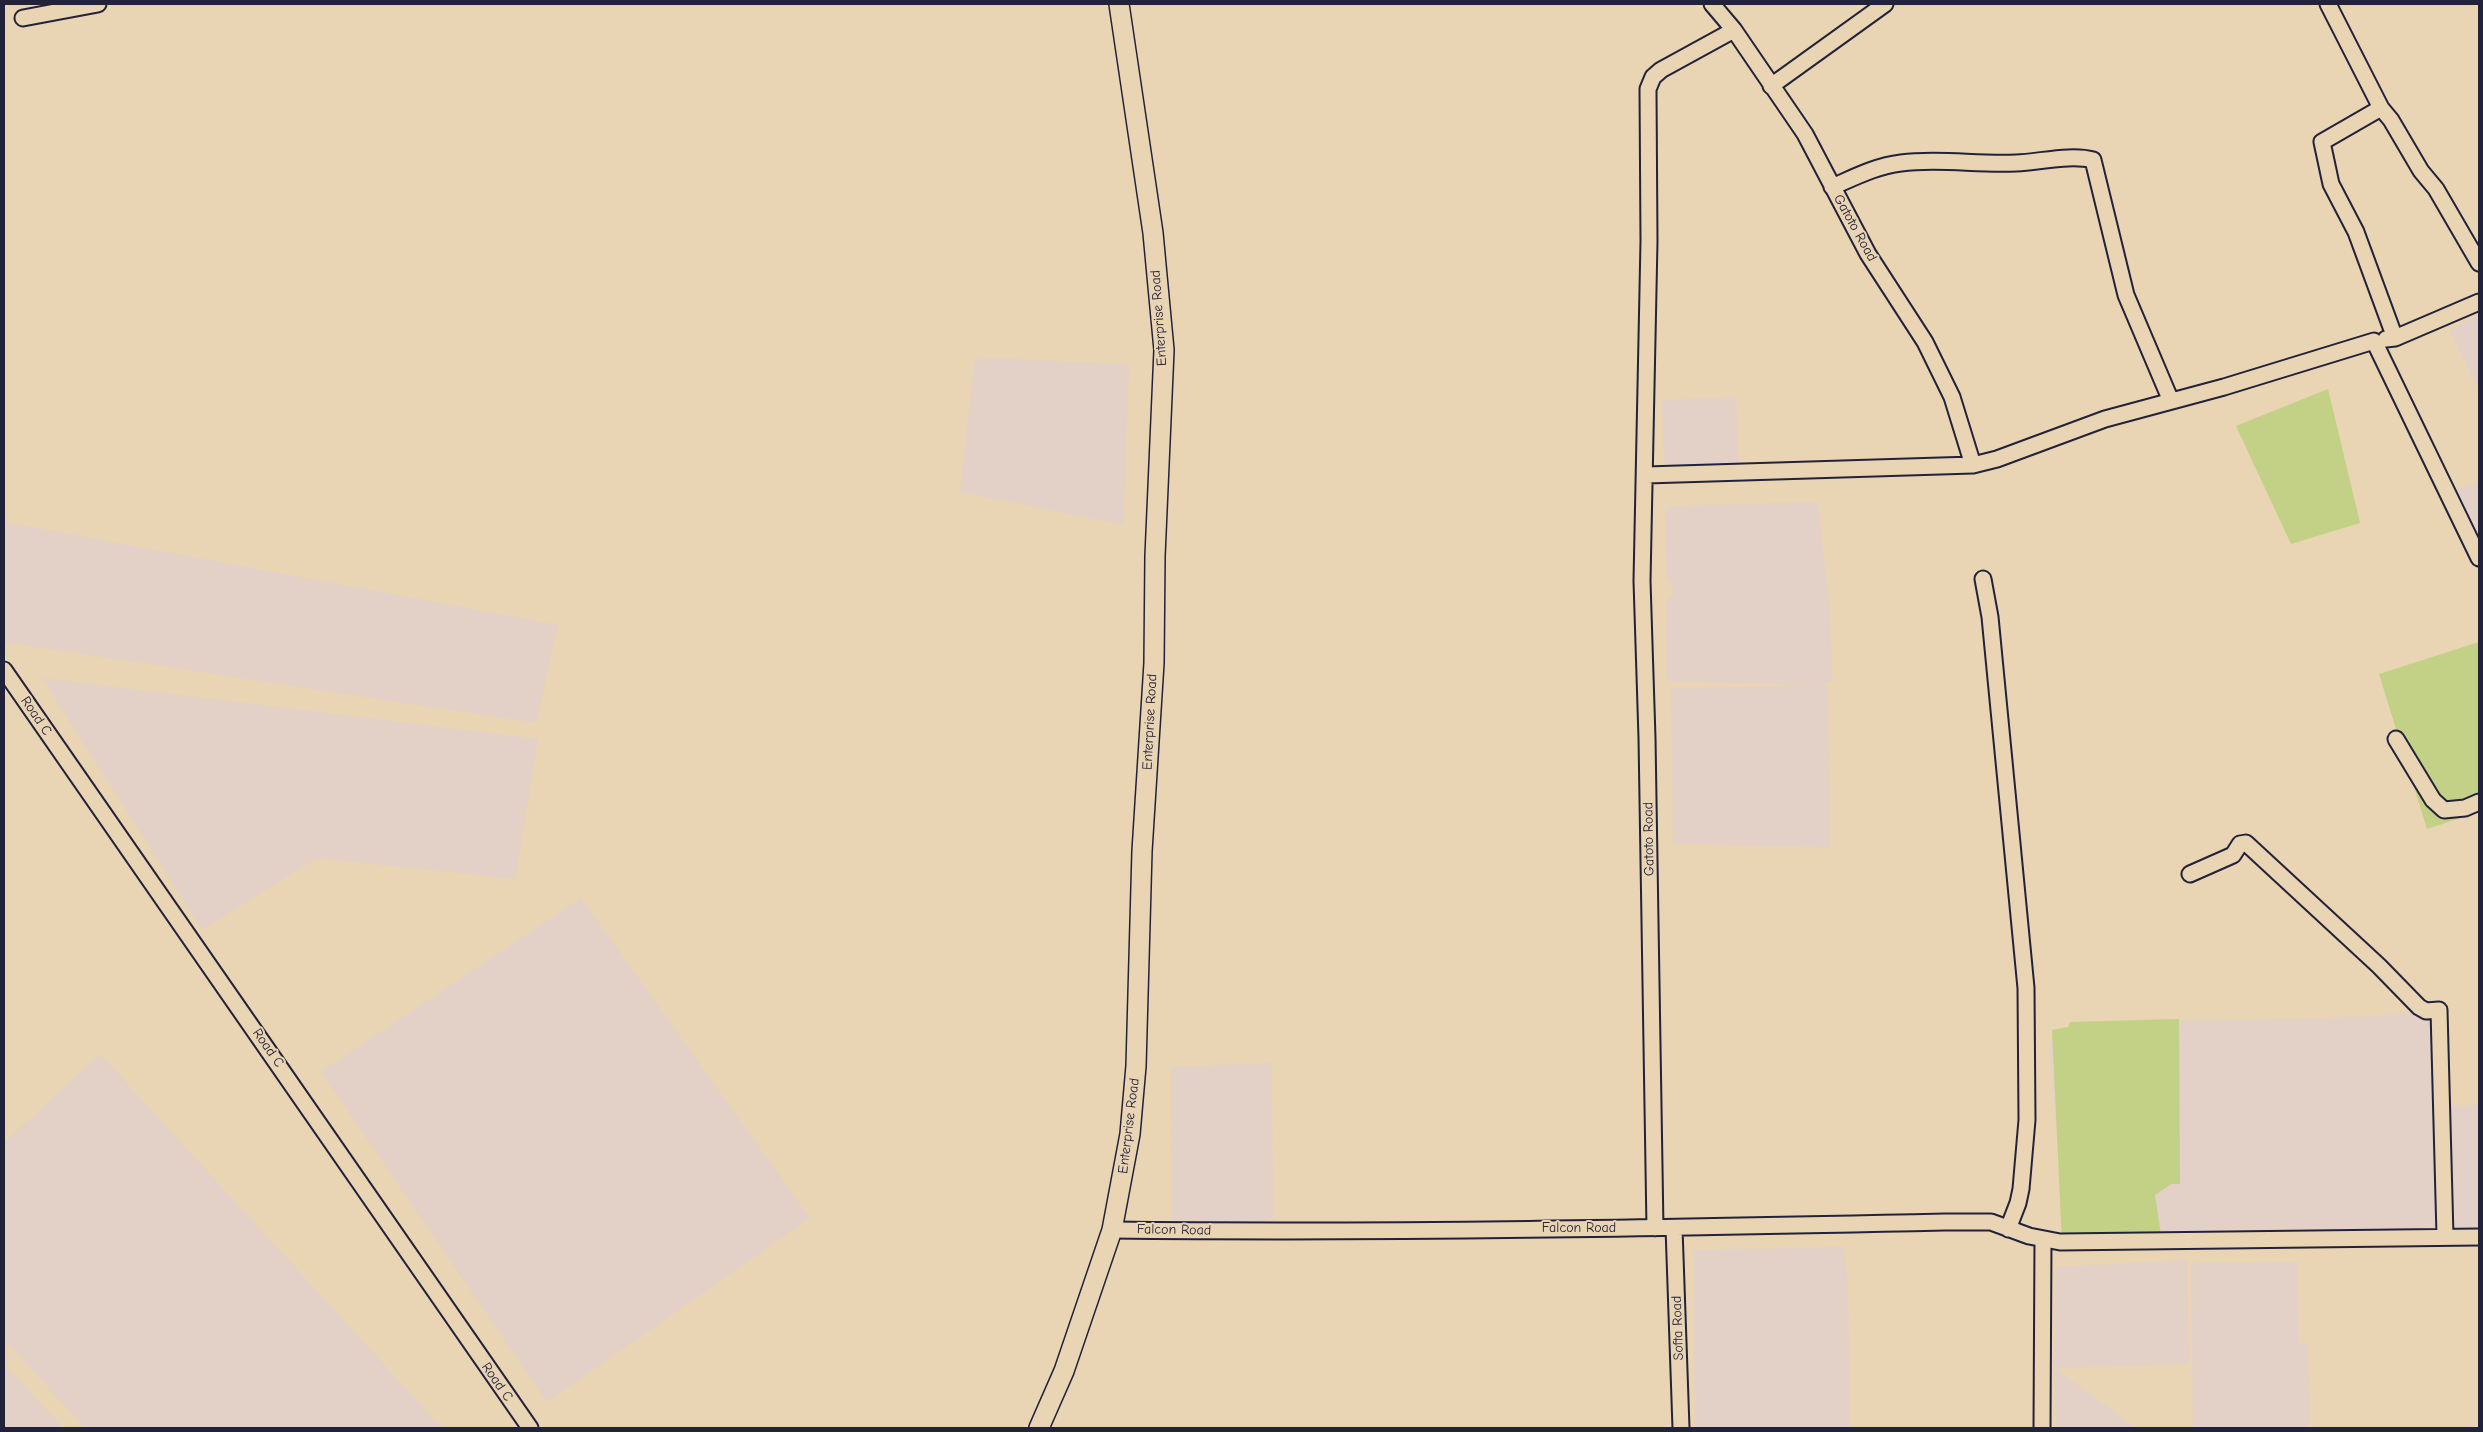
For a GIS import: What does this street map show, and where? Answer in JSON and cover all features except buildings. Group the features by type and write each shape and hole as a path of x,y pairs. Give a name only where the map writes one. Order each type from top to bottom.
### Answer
{"main road":[{"name":"Enterprise Road","path":"1039,1428 1064,1371 1112,1230 1130,1134 1136,1066 1142,851 1153,672 1155,556 1164,350 1153,233 1120,4"}],"street":[{"path":"23,18 98,4"},
{"name":"Gatoto Road","path":"1712,4 1734,30 1805,134 1868,254 1929,350 1952,397 1973,465"},
{"path":"1771,86 1885,4"},
{"path":"2328,4 2381,108 2391,120 2421,171 2436,190 2479,264"},
{"name":"Gatoto Road","path":"1655,1228 1647,738 1642,580 1646,475 1649,241 1648,89 1653,77 1661,70 1734,30"},
{"path":"2381,108 2322,142 2331,184 2356,232 2395,338"},
{"path":"1832,187 1869,170 1902,163 1979,165 2045,162 2082,157 2093,160 2126,295 2171,401"},
{"path":"1646,475 1973,465 1997,459 2105,418 2171,401 2374,340 2395,338 2479,302"},
{"path":"2374,340 2479,558"},
{"path":"1983,579 1990,617 2026,988 2026,1120 2021,1189 2008,1229"},
{"name":"Road C","path":"4,670 530,1428"},
{"path":"2396,739 2433,800 2444,810 2465,808 2479,802"},
{"path":"2190,874 2233,855 2240,844 2246,843 2379,966 2419,1008 2439,1010 2445,1236"},
{"name":"Falcon Road","path":"1112,1230 1288,1232 1991,1222 2043,1240 2060,1242 2479,1237"},
{"name":"Softa Road","path":"1674,1228 1681,1428"},
{"path":"2042,1428 2043,1240"}],"shaded area":[{"path":"2479,315 2479,391 2449,330"},
{"path":"975,357 1129,365 1123,525 960,492"},
{"path":"1736,397 1739,472 1675,472 1664,460 1662,400"},
{"path":"2479,481 2479,545 2452,491"},
{"path":"1818,502 1830,616 1832,681 1819,685 1667,681 1666,603 1672,596 1672,584 1666,577 1665,513 1671,506"},
{"path":"4,522 558,625 536,723 4,642"},
{"path":"42,678 538,739 515,879 317,858 202,930"},
{"path":"1828,685 1829,847 1673,844 1671,688"},
{"path":"581,898 810,1218 547,1402 321,1072"},
{"path":"2391,1013 2441,1014 2446,1232 2066,1236 2049,1044 2068,1027 2070,1022 2246,1020 2385,1016"},
{"path":"100,1054 442,1428 85,1428 4,1339 4,1143"},
{"path":"1272,1063 1273,1223 1172,1220 1171,1067"},
{"path":"2479,1105 2479,1232 2447,1232 2445,1106"},
{"path":"1843,1247 1848,1284 1850,1428 1695,1428 1693,1250"},
{"path":"2187,1260 2189,1364 2055,1368 2136,1428 2057,1428 2054,1368 2056,1267"},
{"path":"2298,1262 2299,1343 2308,1343 2309,1428 2193,1428 2191,1263"},
{"path":"4,1364 24,1385 63,1428 4,1428"}],"green space":[{"path":"2328,389 2360,523 2291,544 2236,426"},
{"path":"2479,642 2479,812 2427,829 2379,674"},
{"path":"2179,1019 2180,1184 2171,1184 2155,1195 2161,1235 2062,1242 2052,1030 2068,1027 2070,1022"}]}
